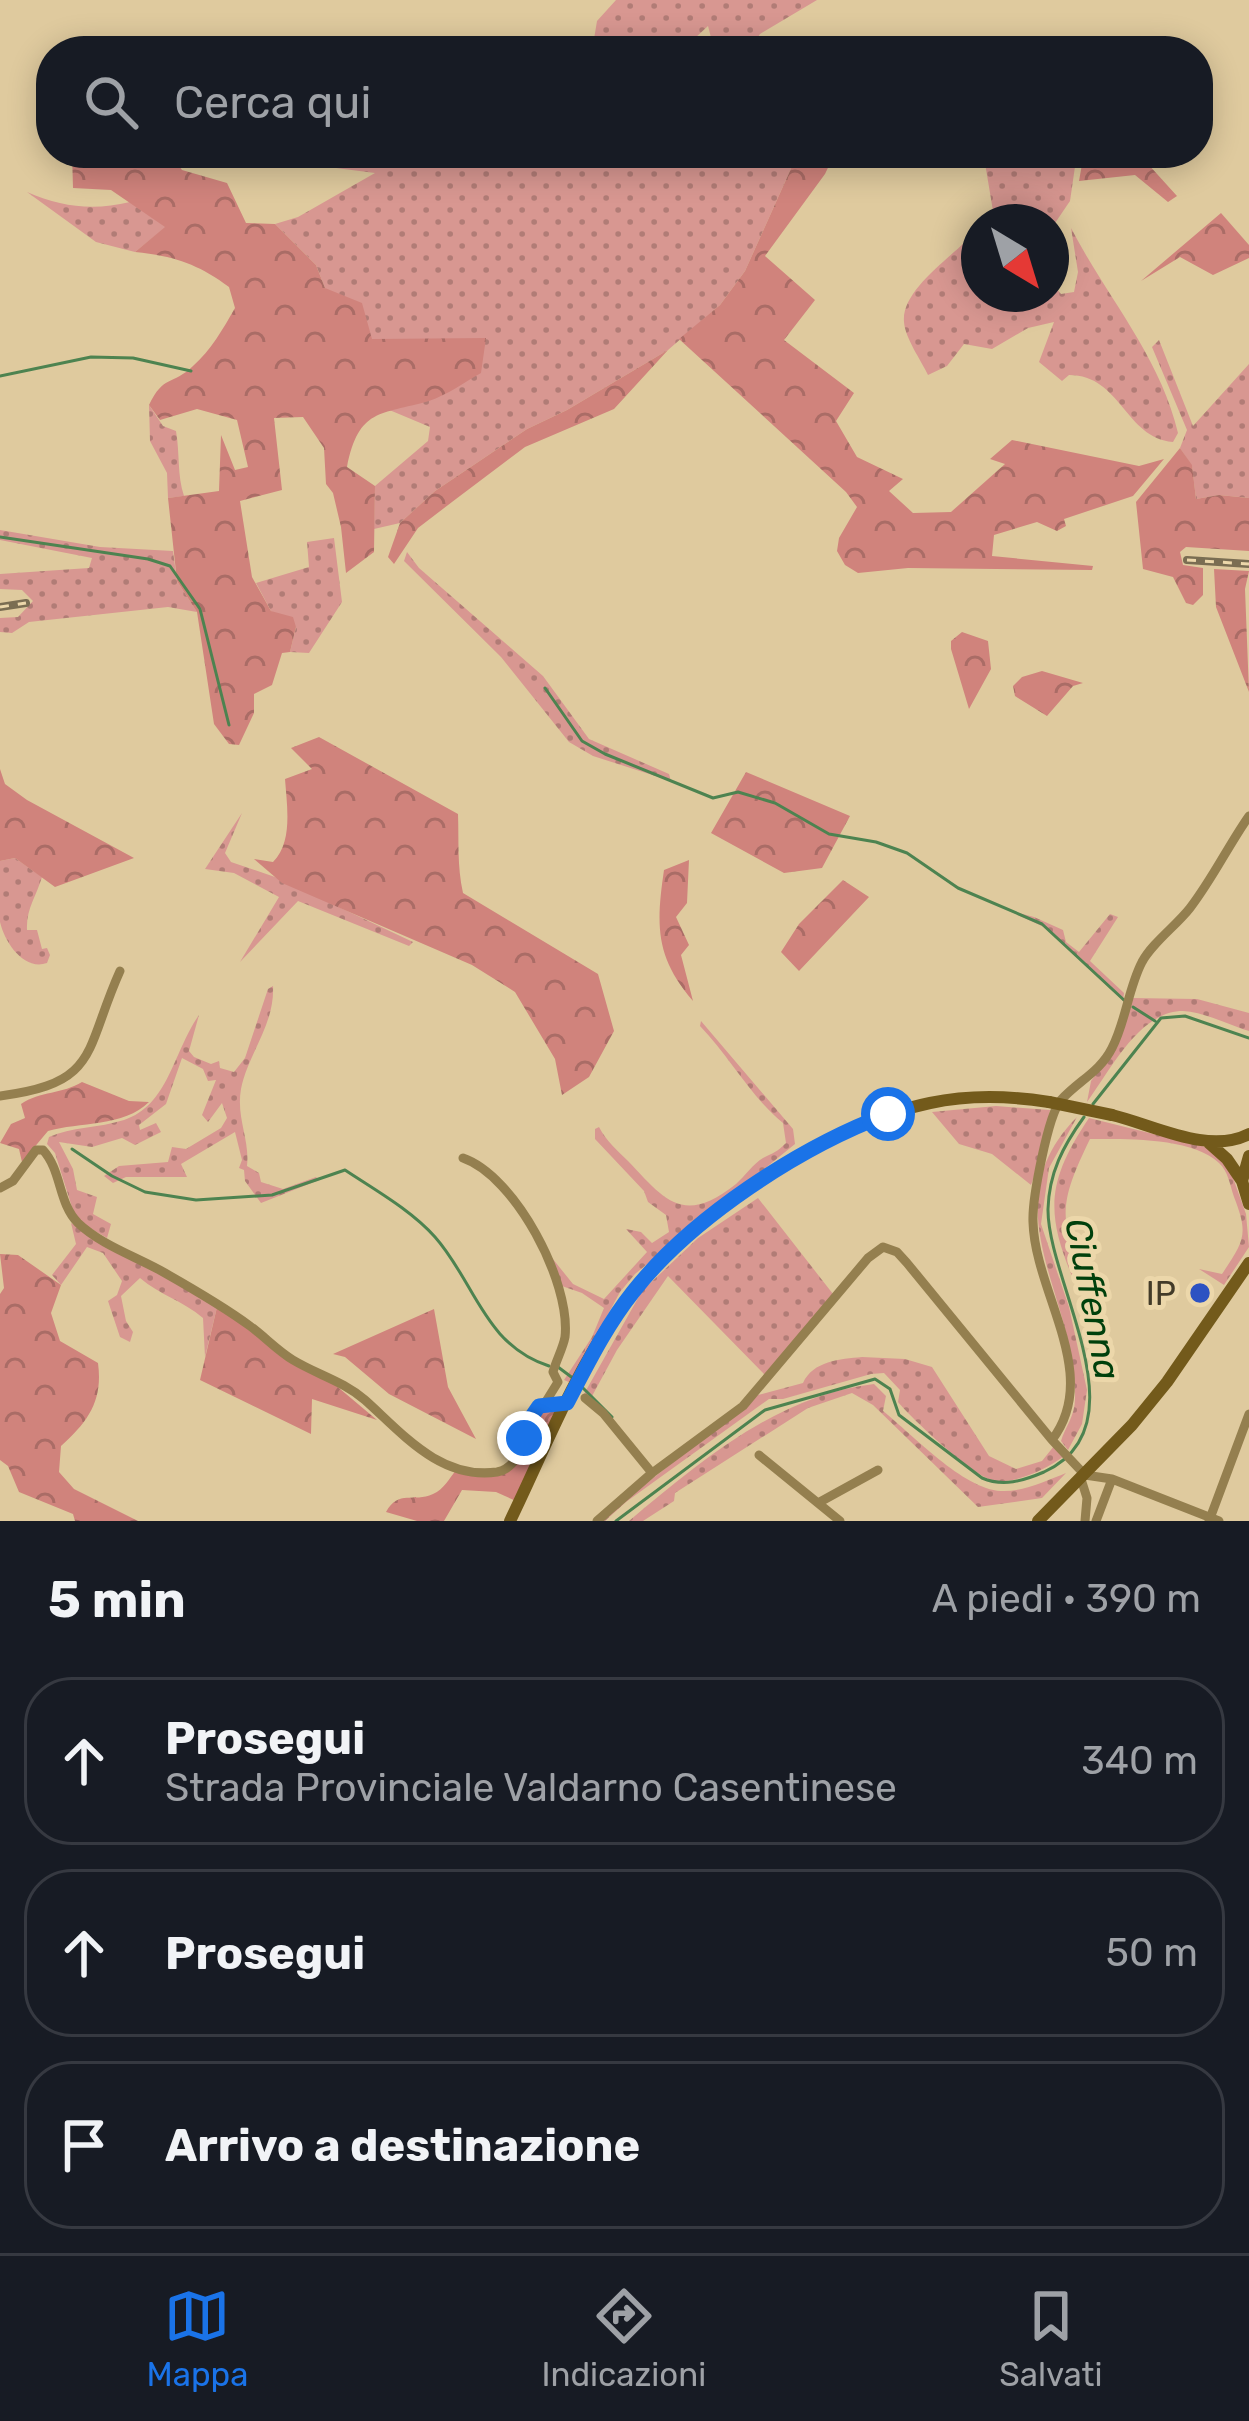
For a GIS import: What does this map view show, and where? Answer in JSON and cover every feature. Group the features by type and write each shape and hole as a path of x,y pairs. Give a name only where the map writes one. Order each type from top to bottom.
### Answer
{"main road":[{"path":"510,1521 605,1330 645,1277 694,1231 788,1165 867,1122 931,1102 996,1098 1049,1102 1112,1115 1208,1143 1232,1142 1249,1134"},
{"path":"1208,1143 1242,1181 1248,1207"},
{"path":"1242,1181 1249,1156"},
{"path":"1037,1521 1100,1460 1167,1382 1249,1263"}],"street":[{"path":"1057,1444 1072,1396 1033,1221 1049,1118 1062,1098 1101,1066 1113,1046 1145,956 1209,883 1249,816"},
{"path":"0,1096 56,1085 86,1060 120,971"},
{"path":"0,1187 13,1181 36,1150 43,1150 76,1221 99,1238 207,1296 291,1359 342,1382 409,1442 439,1462 492,1472 507,1468 519,1452 528,1422 563,1384 553,1372 565,1340 564,1318 533,1227 497,1178 463,1158"},
{"path":"597,1521 652,1473 743,1406 868,1258 883,1247 907,1263 1082,1474 1085,1521"},
{"path":"584,1398 603,1413 652,1473"},
{"path":"544,1403 567,1403"},
{"path":"1082,1474 1112,1479 1213,1520 1249,1414"},
{"path":"758,1455 840,1521"},
{"path":"1100,1460 1112,1479"},
{"path":"818,1503 878,1471"},
{"path":"1096,1521 1112,1479"}],"shaded area":[{"path":"616,0 817,0 759,36 711,36 708,26 697,36 594,36 597,21"},
{"path":"336,168 791,168 745,271 720,305 668,350 527,429 435,491 400,523 374,529 375,486 428,441 430,427 387,409 408,404 486,339 371,339 325,288 316,265 275,224 298,217 375,173"},
{"path":"986,168 1075,168 1070,201 992,204"},
{"path":"27,192 78,206 130,202 166,227 135,252 96,242"},
{"path":"1071,228 1159,378 1178,433 1173,442 1144,430 1100,385 1069,375 1062,381 1039,362 1054,322 1028,328 992,349 964,344 947,366 928,375 904,322 905,309 920,284 961,245 961,312 1069,312 1069,293 1074,292 1078,272"},
{"path":"1159,340 1193,426 1249,364 1249,498 1196,499 1192,466 1180,448 1187,430 1152,347"},
{"path":"149,405 163,426 176,431 184,496 168,498 167,473 150,441"},
{"path":"0,530 100,547 173,551 177,581 197,612 168,607 29,622 12,633 0,632 0,618 18,617 33,601 22,590 0,589 0,574 89,568 92,558 0,540"},
{"path":"334,538 342,602 309,653 290,652 296,627 271,611 256,583 309,567 307,542"},
{"path":"407,552 419,568 543,676 589,739 669,774 671,781 593,756 569,742 501,657 404,561"},
{"path":"242,813 225,853 231,862 275,877 413,942 409,946 298,901 240,962 279,897 234,873 205,869"},
{"path":"15,858 42,877 27,930 37,930 42,949 47,948 50,955 47,963 23,959 0,922 0,861"},
{"path":"1007,910 1063,930 1066,942 1079,952 1110,914 1118,917 1090,961 1124,993 1123,1001 1044,927"},
{"path":"273,986 266,1026 241,1089 247,1166 259,1173 261,1182 283,1189 316,1177 319,1180 261,1203 239,1168 242,1160 235,1132 181,1164 187,1177 126,1177 113,1183 104,1176 119,1166 168,1162 172,1147 186,1149 221,1128 227,1118 222,1103 208,1122 202,1115 216,1080 208,1081 203,1069 182,1058 166,1104 139,1125 140,1130 156,1123 161,1132 135,1145 122,1138 92,1147 59,1142 73,1169 77,1190 97,1197 93,1214 111,1224 107,1238 76,1220 55,1153 47,1144 49,1137 139,1113 161,1090 199,1015 189,1051 211,1064 219,1061 220,1068 234,1072 245,1058"},
{"path":"1132,998 1197,999 1249,1013 1249,1031 1191,1012 1167,1014 1127,1045 1087,1102 1091,1081 1107,1060"},
{"path":"701,1021 793,1129 795,1144 635,1274 620,1292 571,1383 564,1380 604,1308 559,1285 544,1248 573,1284 604,1299 647,1252 626,1229 641,1232 652,1243 669,1232 666,1215 648,1202 644,1191 595,1139 595,1129 599,1127 664,1196 688,1205 718,1197 786,1143 783,1123 750,1089 700,1026"},
{"path":"996,1106 1050,1110 1045,1146 1031,1185 992,1154 959,1144 932,1112"},
{"path":"1077,1117 1049,1168 1041,1224 1069,1307 1087,1390 1082,1424 1068,1450 1061,1441 1075,1405 1072,1362 1038,1219 1040,1185 1051,1151"},
{"path":"1089,1118 1210,1148 1228,1164 1246,1214 1249,1247 1224,1285 1199,1269 1222,1274 1242,1237 1239,1210 1222,1166 1176,1144 1090,1139 1073,1178 1066,1210 1070,1242 1088,1282 1077,1288 1059,1240 1054,1201 1064,1163"},
{"path":"758,1198 833,1294 765,1375 668,1276 617,1350 591,1398 584,1394 642,1291 698,1238"},
{"path":"71,1223 217,1307 205,1357 203,1318 140,1278 121,1296 133,1332 130,1342 120,1337 108,1301 117,1295 122,1281 103,1253 87,1247 61,1285 52,1275 76,1244"},
{"path":"862,1357 905,1359 932,1367 989,1456 1016,1469 1042,1461 1054,1446 1063,1457 1020,1478 992,1480 957,1458 916,1421 898,1402 900,1390 884,1373 871,1374 769,1399 599,1521 758,1395 803,1383 828,1362"},
{"path":"874,1384 886,1396 883,1411 939,1459 986,1488 1009,1491 1066,1473 1042,1498 978,1507 873,1405 852,1393 808,1408 675,1493 674,1501 643,1521 629,1521 713,1454 773,1416 839,1391"}],"green space":[{"path":"72,168 181,168 227,183 246,223 275,224 316,265 325,288 362,303 372,339 486,338 481,373 436,398 374,417 358,434 347,467 375,486 374,552 346,573 341,527 333,493 326,484 324,448 303,417 274,418 282,490 240,501 252,577 271,611 293,617 296,627 290,652 282,653 272,685 254,694 254,713 239,745 229,744 214,724 197,612 177,581 168,498 219,491 221,435 235,470 248,467 237,420 197,409 160,420 149,405 159,389 186,372 221,331 235,308 229,287 196,267 135,252 165,227 111,190 73,188"},
{"path":"791,168 828,168 765,256 815,300 784,340 854,393 836,421 857,457 903,479 889,491 913,513 951,512 1005,464 990,459 1012,440 1139,466 1164,459 1133,496 1064,519 1066,526 1057,531 1037,522 994,535 992,556 1093,566 1092,570 908,568 858,573 845,565 837,551 857,507 846,492 679,339 720,305 745,271"},
{"path":"1081,168 1152,168 1177,196 1168,202 1135,175 1079,181"},
{"path":"1221,213 1249,245 1249,258 1213,275 1180,257 1141,281"},
{"path":"668,350 614,409 525,447 418,528 394,564 388,557 400,523 435,491 527,429"},
{"path":"1180,448 1192,465 1196,499 1249,498 1249,551 1186,547 1180,552 1183,565 1203,568 1203,595 1193,605 1186,603 1173,577 1143,569 1136,502"},
{"path":"1214,569 1249,571 1245,589 1249,692 1216,607"},
{"path":"962,632 988,641 991,669 969,709 951,649 951,641"},
{"path":"1042,671 1083,683 1073,686 1047,716 1015,696 1013,686 1022,677"},
{"path":"319,737 458,814 463,893 598,974 614,1031 589,1077 562,1095 555,1059 515,992 472,965 282,883 254,859 273,862 284,845 285,779 312,769 291,748"},
{"path":"0,769 5,784 27,800 134,858 55,887 15,858 0,861"},
{"path":"746,772 850,816 822,868 784,873 711,833"},
{"path":"689,860 687,903 676,917 689,945 681,955 693,1001 671,970 660,924 664,870"},
{"path":"843,880 869,897 799,971 781,952 799,924"},
{"path":"82,1082 129,1101 149,1102 114,1120 48,1131 22,1162 19,1149 0,1143 11,1124 25,1118 21,1104"},
{"path":"0,1254 18,1255 61,1285 51,1313 60,1341 98,1363 96,1399 86,1419 61,1446 59,1472 74,1489 138,1521 75,1521 73,1514 19,1492 8,1466 0,1460 0,1294 4,1288"},
{"path":"217,1307 333,1383 377,1420 312,1399 311,1434 200,1380"},
{"path":"434,1309 448,1387 476,1439 389,1394 345,1357 333,1354"},
{"path":"542,1409 557,1411 516,1501 496,1492 462,1490 444,1521 417,1521 386,1512 401,1499 437,1492 456,1470 508,1471 520,1457"}],"waterway":[{"path":"0,376 91,357 133,358 191,371"},
{"path":"0,537 170,566 200,609 229,725"},
{"path":"545,688 582,741 605,754 713,798 738,792 775,803 829,834 907,853 958,888 1042,924 1125,1001"},
{"path":"1133,1007 1155,1021"},
{"name":"Ciuffenna","path":"1093,1104 1161,1018 1185,1016 1249,1038"},
{"name":"Ciuffenna","path":"616,1521 765,1410 875,1379 890,1389 899,1415 990,1481 1028,1478 1073,1450 1087,1422 1089,1388 1048,1209 1058,1160 1084,1117"},
{"path":"72,1149 145,1192 196,1200 272,1195 345,1170 425,1227 449,1255 495,1328 527,1356 549,1366"},
{"path":"558,1367 574,1379"},
{"path":"581,1386 612,1417"}],"railway":[{"path":"1187,560 1249,564"},
{"path":"0,607 26,603"}],"place":[{"name":"IP","path":"1200,1293"}],"route":[{"path":"524,1438 539,1406 567,1403 617,1312 677,1246 788,1165 888,1114"}]}
